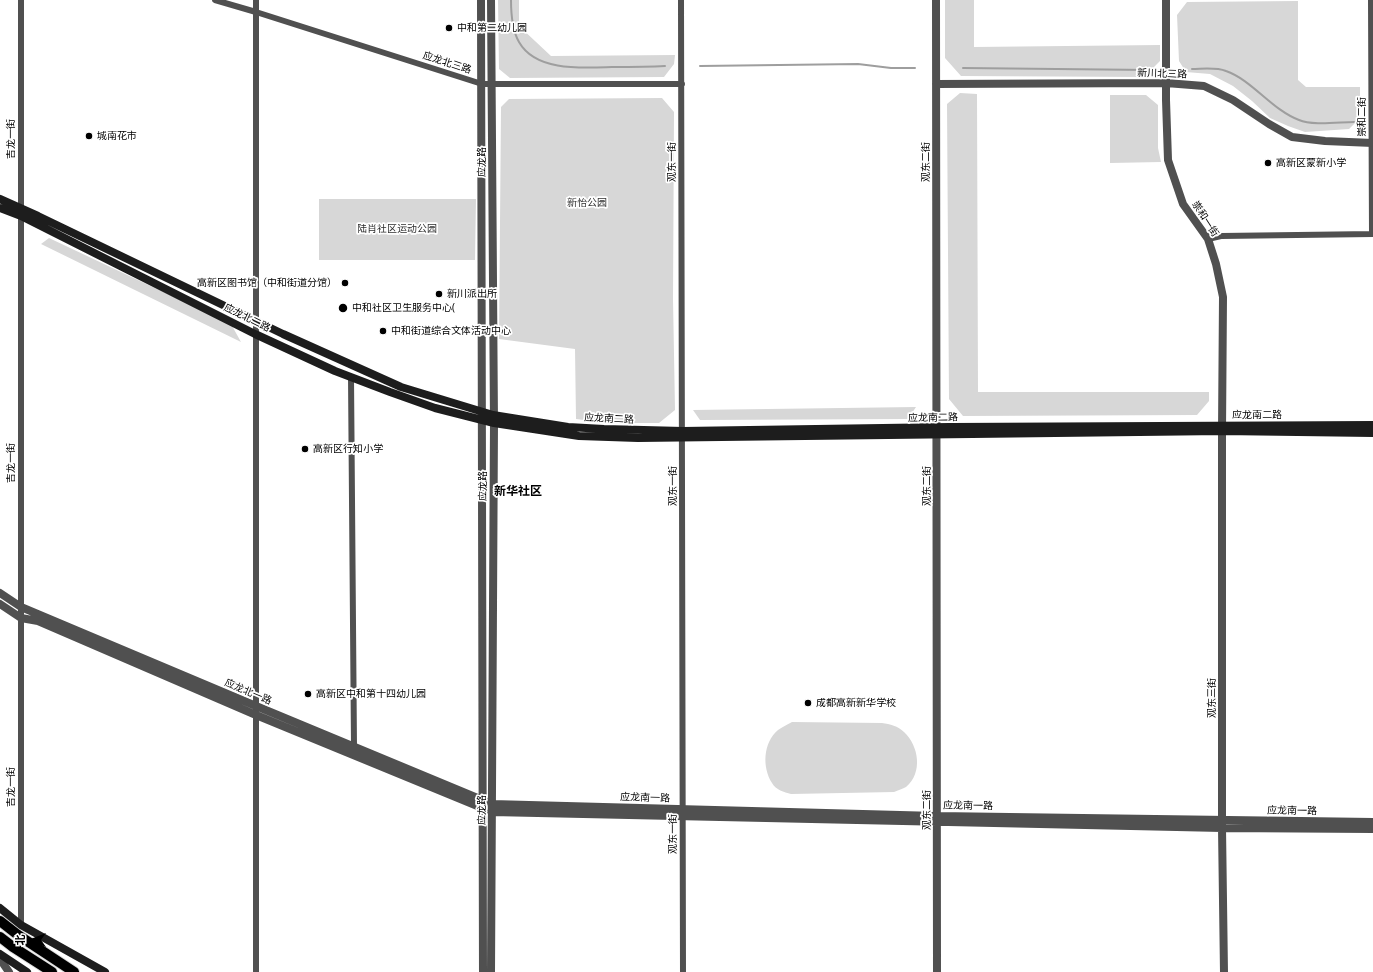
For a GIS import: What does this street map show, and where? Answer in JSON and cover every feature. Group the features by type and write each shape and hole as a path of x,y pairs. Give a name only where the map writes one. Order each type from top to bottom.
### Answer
{"highway":[{"path":"0,921 18,935 74,972"},
{"path":"0,937 52,972"}],"main road":[{"name":"应龙北二路","path":"0,199 21,212 255,334 335,371 435,408 483,420 494,419"},
{"name":"应龙北二路","path":"0,208 21,212 401,387 483,411 494,419"},
{"name":"应龙南二路","path":"494,419 579,436 638,438 683,435 1373,425"},
{"name":"应龙南二路","path":"1222,428 1373,433"},
{"path":"0,908 21,925 105,972"},
{"path":"0,954 27,972"},
{"path":"83,960 97,972"}],"street":[{"name":"吉龙一街","path":"21,0 21,925"},
{"name":"应龙北三路","path":"215,0 482,84 682,84"},
{"path":"256,0 256,972"},
{"name":"应龙路","path":"481,0 483,972"},
{"name":"应龙路","path":"491,0 494,419 491,972"},
{"name":"观东一街","path":"681,0 683,972"},
{"name":"观东二街","path":"936,0 937,972"},
{"name":"崇和一街","path":"1166,0 1168,160 1183,204 1208,239 1216,264 1223,297 1222,428"},
{"name":"崇和二街","path":"1371,0 1373,234"},
{"name":"新川北三路","path":"936,84 1166,83 1204,86 1233,100 1269,124 1292,137 1325,141 1372,143"},
{"path":"1208,239 1221,236 1373,234"},
{"path":"351,377 354,747"},
{"name":"观东三街","path":"1222,428 1222,824 1224,972"},
{"name":"应龙北一路","path":"0,593 21,606 256,711 354,747 483,805"},
{"name":"应龙北一路","path":"0,604 21,618 38,621 492,808"},
{"name":"应龙南一路","path":"492,808 937,819 1222,824 1373,829"},
{"name":"应龙南一路","path":"1222,824 1373,822"},
{"path":"0,959 9,972"}],"green space":[{"path":"498,0 519,0 519,26 551,56 675,55 674,64 664,77 510,78 499,69"},
{"path":"945,0 974,0 974,47 1160,45 1160,61 1144,77 961,76 945,58"},
{"path":"1298,1 1298,80 1306,87 1360,87 1360,118 1349,129 1305,132 1288,126 1270,118 1233,86 1210,74 1186,72 1179,61 1177,15 1187,2"},
{"path":"960,93 977,94 978,392 1209,392 1209,401 1197,415 963,416 949,399 947,104"},
{"path":"1110,95 1146,95 1158,105 1158,148 1161,162 1110,163"},
{"name":"新怡公园","path":"662,98 674,112 673,299 675,410 659,423 608,423 576,419 575,349 499,339 501,107 509,99"},
{"name":"陆肖社区运动公园","path":"319,199 476,199 475,260 319,260"},
{"path":"49,238 231,324 241,342 41,244"},
{"path":"916,407 908,419 700,420 693,410"},
{"path":"792,722 882,723 897,727 909,738 916,752 917,767 915,774 906,787 894,792 791,794 778,789 769,777 767,770 767,748 773,735 778,730"}],"waterway":[{"path":"511,0 512,22 519,42 527,52 537,59 561,66 588,68 665,66"},
{"path":"700,66 858,64 891,68 915,68"},
{"path":"963,68 1150,70"},
{"path":"1192,69 1218,69 1235,75 1245,81 1280,109 1305,122 1354,122"}],"place":[{"name":"中和第二幼儿园","path":"449,28"},
{"name":"城南花市","path":"89,136"},
{"name":"高新区蒙新小学","path":"1268,163"},
{"name":"高新区图书馆（中和街道分馆）","path":"345,283"},
{"name":"新川派出所","path":"439,294"},
{"name":"中和社区卫生服务中心(","path":"343,308"},
{"name":"中和街道综合文体活动中心","path":"383,331"},
{"name":"高新区行知小学","path":"305,449"},
{"name":"高新区中和第十四幼儿园","path":"308,694"},
{"name":"成都高新新华学校","path":"808,703"}],"district":[{"name":"新华社区","path":"518,492"}]}
